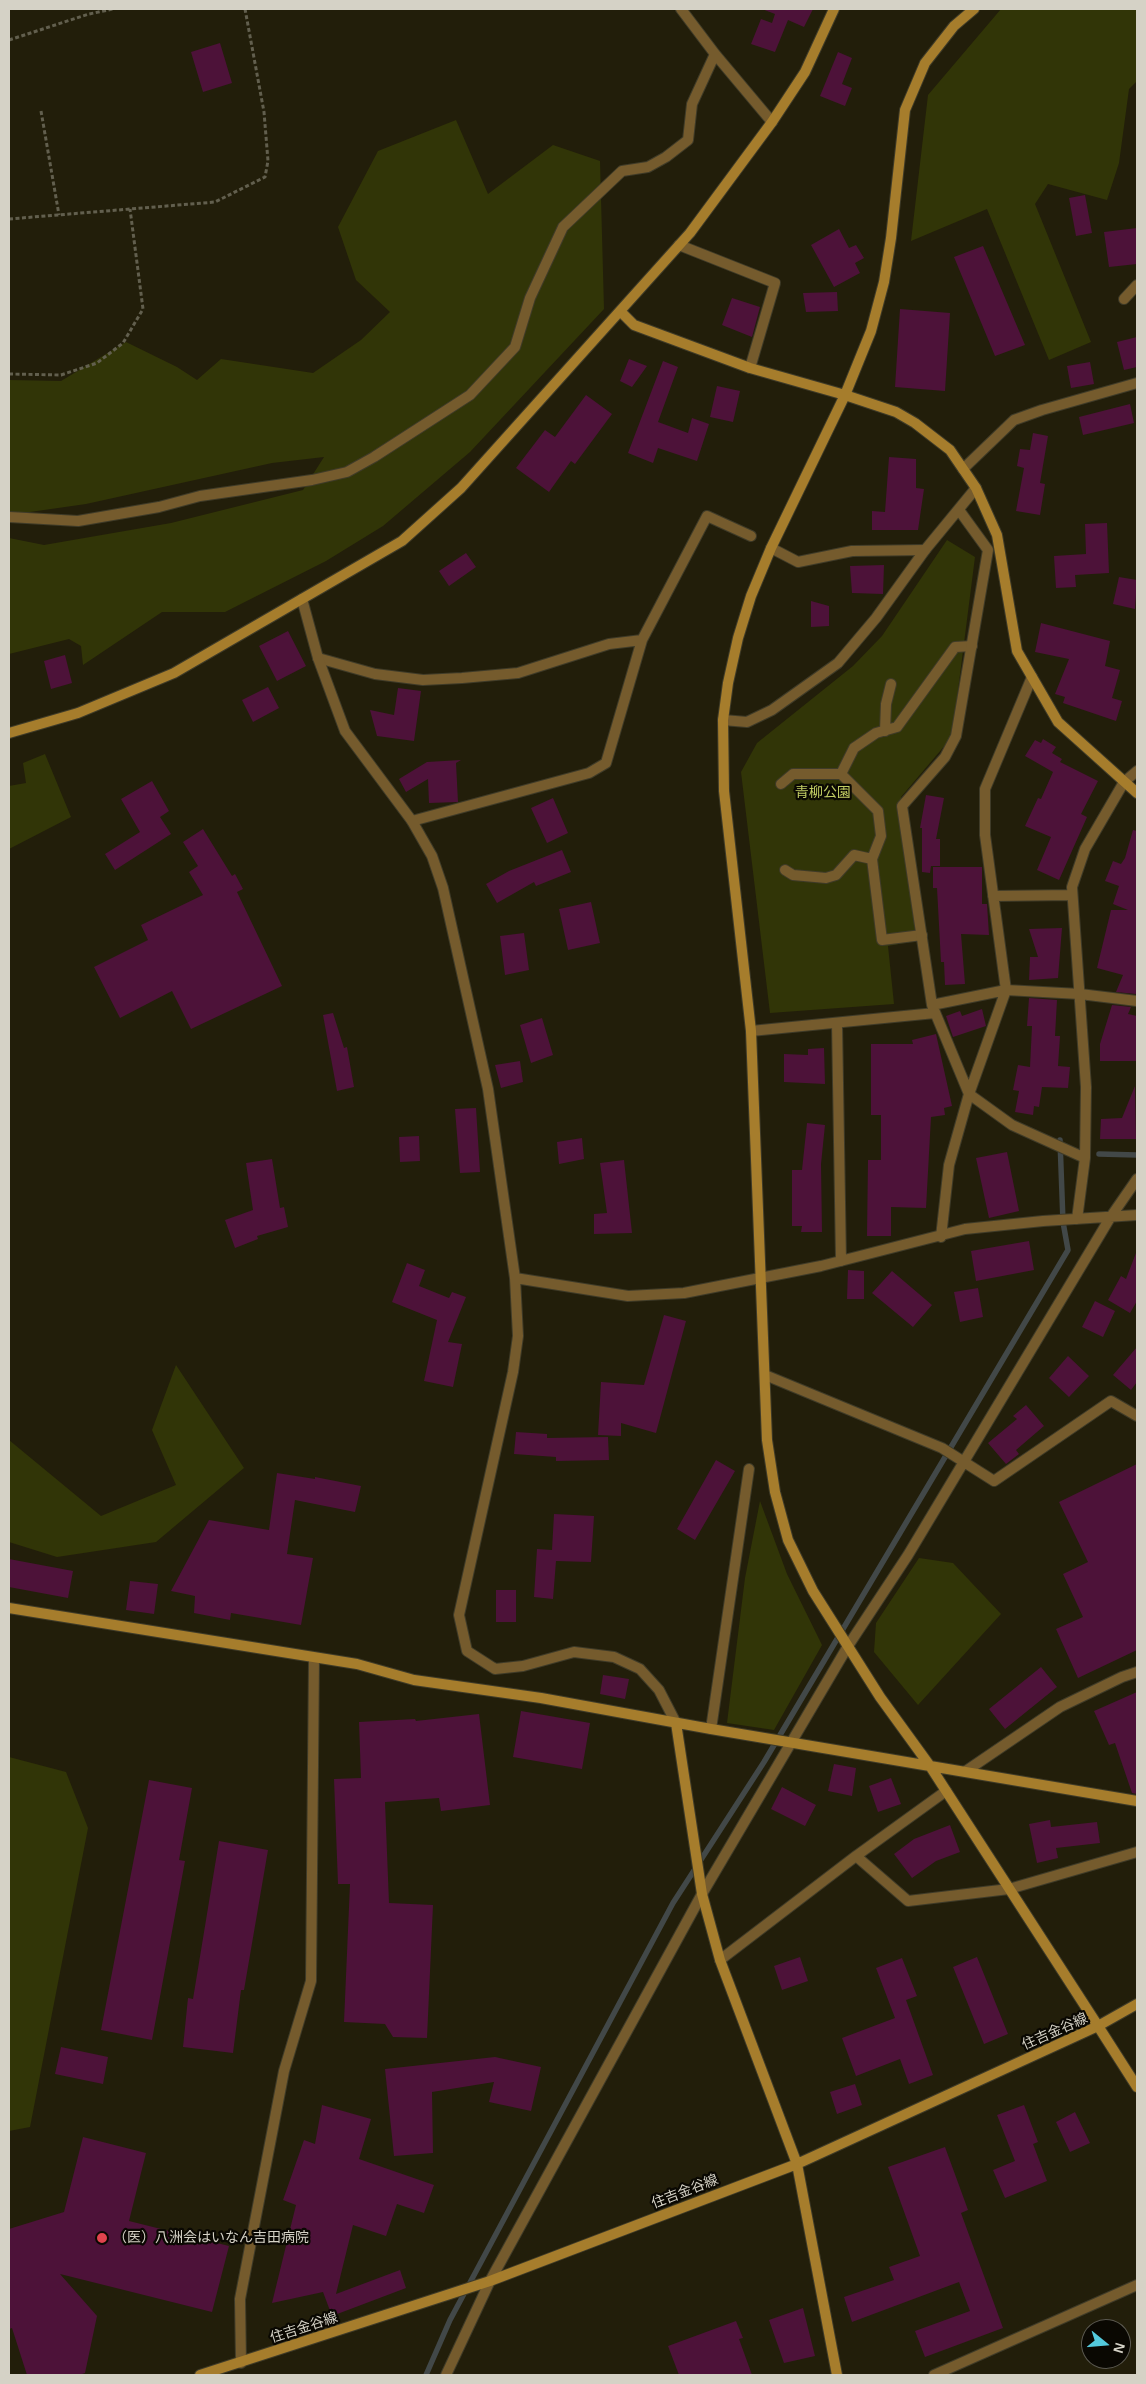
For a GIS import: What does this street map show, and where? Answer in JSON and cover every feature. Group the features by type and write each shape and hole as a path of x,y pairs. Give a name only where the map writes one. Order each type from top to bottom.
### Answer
{"street":[{"path":"681,9 715,54 772,122"},
{"path":"9,733 78,713 174,673 402,541 461,488 679,246 772,122 806,72 834,9"},
{"path":"974,9 954,26 925,63 905,110 891,238 884,282 871,331 845,395 771,548 751,596 738,638 728,683 723,720 724,791 751,1031 767,1440 774,1492 788,1540 813,1591 880,1698 930,1766 1098,2026 1137,2004"},
{"path":"9,517 78,521 159,507 200,496 312,480 347,472 374,457 470,395 515,347 530,298 562,227 622,171 648,167 666,158 688,140 692,104 715,54"},
{"path":"679,246 775,284 750,368"},
{"path":"1124,299 1137,285"},
{"path":"621,312 634,325 750,368 845,395 896,412 915,422 950,450 976,488 997,535 1017,652 1058,722 1137,794"},
{"path":"964,468 1014,420 1042,410 1137,383"},
{"path":"723,720 747,722 772,710 838,663 876,618 925,550 976,488"},
{"path":"959,510 988,550 956,736 945,757 902,806 934,1009 969,1094 1012,1125 1085,1158"},
{"path":"412,821 589,773 606,763 642,640 707,516 751,536"},
{"path":"771,548 798,562 852,551 925,550"},
{"path":"302,599 318,658 345,731 412,821 432,856 443,888 488,1089 515,1278 518,1336 513,1372 459,1615 467,1652 495,1669 523,1666 574,1652 614,1657 640,1669 659,1690 676,1723 696,1855 702,1882 702,1894 720,1960 797,2164 837,2375"},
{"path":"318,658 375,674 423,680 462,678 518,672 609,644 642,640"},
{"path":"842,774 854,748 876,734 897,727 955,647 972,646"},
{"path":"941,1237 949,1165 969,1094 1006,990 985,834 985,789 1032,677"},
{"path":"885,731 886,704 892,684"},
{"path":"1077,1220 1085,1158 1086,1087 1072,888 1085,849 1124,782 1137,771"},
{"path":"781,784 793,774 842,774 878,811 881,836 872,859 882,940 922,935"},
{"path":"784,870 793,875 826,878 836,876 854,854 872,859"},
{"path":"993,896 1072,895"},
{"path":"751,1031 837,1023 934,1009 1006,990 1080,994 1137,1001"},
{"path":"837,1023 841,1261"},
{"path":"446,2375 490,2280 788,1741 908,1555 1110,1218 1137,1179"},
{"path":"515,1278 628,1296 684,1293 735,1282 761,1279 841,1261 941,1237 965,1229 1137,1215"},
{"path":"765,1375 942,1448 994,1481 1111,1401 1137,1416"},
{"path":"711,1729 749,1469"},
{"path":"9,1608 357,1664 414,1680 541,1698 676,1723 1137,1801"},
{"path":"241,2363 240,2299 284,2071 311,1982 314,1658"},
{"path":"966,1771 1060,1706 1137,1672"},
{"path":"720,1960 856,1856 946,1791"},
{"path":"856,1856 908,1901 1009,1889 1137,1852"},
{"name":"住吉金谷線","path":"200,2375 490,2280 797,2164 1098,2026 1137,2087"},
{"path":"934,2375 1137,2285"}],"path":[{"path":"9,40 89,14 113,9"},
{"path":"9,219 215,202 265,177 268,161 264,112 245,9"},
{"path":"41,111 59,215"},
{"path":"9,374 61,375 96,364 123,343 143,309 130,209"}],"green space":[{"path":"1001,9 1137,9 1137,81 1129,89 1119,163 1107,200 1048,184 1035,204 1091,342 1049,360 987,209 911,241 928,95"},
{"path":"456,120 488,194 553,145 600,161 604,309 470,452 383,526 326,561 225,612 162,612 83,665 81,646 69,639 9,654 9,538 44,545 171,523 303,490 324,457 272,463 86,504 16,514 9,511 9,380 61,381 126,342 177,367 197,380 221,359 313,373 361,340 390,312 356,280 338,227 378,151"},
{"name":"青柳公園","path":"947,540 975,557 952,737 901,797 916,941 888,946 894,1004 770,1013 741,772 757,743 853,666 882,636"},
{"path":"45,754 71,817 9,849 9,786 26,783 23,763"},
{"path":"176,1365 244,1468 156,1542 57,1557 9,1542 9,1440 101,1516 176,1485 152,1430"},
{"path":"760,1501 787,1574 822,1645 774,1730 727,1723 745,1578"},
{"path":"919,1558 953,1563 1001,1614 918,1705 874,1652 876,1623"},
{"path":"9,1757 66,1772 88,1828 30,2127 9,2131"}],"building":[{"path":"762,9 813,9 804,27 788,20 775,52 751,44 761,19 772,23 775,14"},
{"path":"220,43 232,83 203,92 191,52"},
{"path":"838,52 852,58 842,84 852,88 845,106 820,96"},
{"path":"1085,195 1092,233 1076,236 1069,198"},
{"path":"1137,228 1137,264 1109,267 1104,232"},
{"path":"839,229 849,248 856,245 864,258 855,263 860,273 834,287 811,245"},
{"path":"983,246 1025,345 995,356 954,257"},
{"path":"837,292 838,311 806,312 803,293"},
{"path":"732,298 760,307 752,337 722,325"},
{"path":"900,309 950,313 945,391 895,387"},
{"path":"1137,337 1137,367 1124,370 1117,342"},
{"path":"629,359 647,366 632,387 620,381"},
{"path":"663,361 678,367 658,422 688,433 692,418 709,424 697,461 658,448 653,463 628,453"},
{"path":"1090,362 1094,384 1071,388 1067,366"},
{"path":"717,386 740,391 733,422 710,417"},
{"path":"586,395 612,414 575,464 571,461 549,492 516,468 545,430 555,437"},
{"path":"1130,404 1134,423 1083,435 1079,417"},
{"path":"1033,433 1048,436 1040,483 1045,484 1040,515 1016,511 1024,468 1017,466 1020,449 1030,450"},
{"path":"889,457 916,459 916,488 924,489 918,530 872,530 872,511 885,512"},
{"path":"1107,523 1109,573 1075,575 1076,587 1056,588 1054,556 1086,554 1085,524"},
{"path":"466,553 476,567 449,586 439,571"},
{"path":"884,565 883,594 852,593 850,566"},
{"path":"1119,577 1137,580 1135,609 1113,604"},
{"path":"811,601 829,606 829,626 811,627"},
{"path":"1041,623 1110,641 1105,666 1120,670 1112,698 1122,701 1116,721 1063,703 1065,697 1055,694 1069,659 1035,652"},
{"path":"288,631 306,666 277,681 259,646"},
{"path":"65,655 72,683 51,689 44,661"},
{"path":"268,687 279,708 253,722 242,700"},
{"path":"398,688 421,691 414,741 377,736 370,710 394,715"},
{"path":"1043,739 1056,747 1052,753 1062,759 1060,762 1098,781 1081,814 1087,817 1059,880 1037,870 1051,837 1025,826 1038,798 1041,799 1053,772 1025,756 1035,740 1041,743"},
{"path":"461,760 456,763 458,802 429,803 428,779 406,792 399,779 427,762"},
{"path":"152,781 169,811 160,817 171,834 115,870 105,854 140,832 121,799"},
{"path":"926,795 944,798 936,839 940,839 940,866 931,866 930,873 922,872 922,828 920,828"},
{"path":"553,798 568,833 547,843 531,808"},
{"path":"203,829 232,876 235,874 243,889 237,892 282,986 191,1029 172,991 120,1018 94,967 148,940 141,925 203,895 189,872 198,866 183,842"},
{"path":"1133,830 1137,831 1136,994 1116,992 1123,975 1097,968 1111,910 1128,910 1113,904 1119,886 1105,881 1113,861 1121,864 1125,858"},
{"path":"562,850 571,872 536,886 534,882 497,903 486,884 509,871"},
{"path":"933,867 982,867 982,904 987,904 989,935 961,934 965,984 945,985 944,962 941,962 937,888 933,888"},
{"path":"591,902 600,943 568,950 559,909"},
{"path":"1062,928 1058,978 1029,980 1030,957 1038,957 1029,929"},
{"path":"524,933 529,970 505,975 500,936"},
{"path":"1029,998 1057,1000 1055,1036 1060,1036 1058,1066 1070,1067 1068,1088 1042,1087 1039,1107 1034,1106 1033,1115 1015,1112 1019,1091 1013,1090 1018,1065 1030,1067 1032,1026 1027,1026"},
{"path":"1112,1005 1131,1007 1128,1014 1137,1016 1137,1061 1100,1061 1100,1044"},
{"path":"982,1009 986,1026 953,1037 946,1016 960,1011 962,1016"},
{"path":"333,1013 344,1048 347,1047 354,1087 337,1091 323,1015"},
{"path":"542,1018 553,1055 531,1063 520,1025"},
{"path":"936,1034 952,1106 944,1108 945,1115 931,1117 926,1208 891,1207 891,1236 867,1236 868,1160 881,1160 881,1115 871,1115 871,1044 913,1044 912,1040"},
{"path":"824,1048 825,1084 784,1082 784,1054 808,1055 808,1049"},
{"path":"520,1061 523,1082 501,1088 495,1065"},
{"path":"1135,1086 1136,1139 1100,1139 1101,1119 1122,1118"},
{"path":"476,1108 480,1172 460,1173 455,1109"},
{"path":"807,1123 825,1125 821,1164 822,1232 801,1232 802,1226 792,1226 792,1170 802,1170"},
{"path":"419,1136 420,1161 400,1162 399,1137"},
{"path":"582,1138 584,1159 559,1164 557,1142"},
{"path":"1007,1152 1019,1211 989,1218 976,1158"},
{"path":"272,1159 280,1208 284,1207 288,1227 257,1236 258,1239 235,1248 225,1220 253,1210 246,1163"},
{"path":"624,1160 632,1233 594,1234 594,1214 607,1213 600,1163"},
{"path":"1029,1241 1034,1270 976,1281 971,1251"},
{"path":"1136,1253 1137,1301 1130,1313 1108,1300 1121,1276 1126,1279"},
{"path":"407,1263 425,1270 419,1286 449,1298 452,1292 466,1297 448,1342 462,1344 453,1387 424,1381 437,1320 392,1302"},
{"path":"848,1270 864,1271 864,1299 847,1299"},
{"path":"892,1271 932,1305 913,1327 872,1293"},
{"path":"978,1288 983,1317 960,1322 954,1292"},
{"path":"1095,1301 1115,1311 1103,1337 1082,1327"},
{"path":"664,1315 686,1321 656,1433 621,1423 621,1436 598,1435 601,1382 644,1385"},
{"path":"1137,1347 1137,1382 1131,1390 1113,1375"},
{"path":"1068,1356 1089,1376 1069,1397 1049,1378"},
{"path":"1026,1405 1044,1426 1016,1450 1019,1454 1006,1464 988,1443 1017,1419 1013,1416"},
{"path":"516,1432 547,1434 547,1438 608,1437 609,1460 556,1461 556,1457 514,1454"},
{"path":"716,1460 735,1471 695,1540 677,1529"},
{"path":"1137,1464 1137,1650 1078,1678 1056,1629 1083,1617 1063,1574 1088,1562 1059,1502"},
{"path":"277,1473 315,1479 315,1477 361,1486 355,1512 295,1500 287,1554 313,1558 301,1625 231,1613 230,1620 194,1613 195,1596 171,1591 209,1520 269,1530"},
{"path":"554,1514 594,1516 591,1562 556,1561 553,1599 534,1597 537,1549 552,1550"},
{"path":"9,1559 73,1571 68,1598 9,1587"},
{"path":"130,1581 158,1584 154,1614 126,1610"},
{"path":"496,1590 516,1590 516,1622 496,1622"},
{"path":"1041,1667 1057,1687 1005,1729 989,1709"},
{"path":"603,1675 629,1679 625,1699 600,1694"},
{"path":"1137,1692 1137,1794 1132,1793 1115,1743 1109,1745 1094,1711"},
{"path":"521,1711 590,1723 582,1769 513,1757"},
{"path":"479,1714 490,1805 441,1811 439,1798 385,1802 389,1903 433,1905 427,2038 393,2037 385,2024 344,2022 350,1884 338,1884 334,1779 361,1778 359,1722 415,1719 416,1721"},
{"path":"834,1764 856,1768 852,1796 828,1791"},
{"path":"891,1778 901,1804 878,1812 869,1786"},
{"path":"149,1780 192,1788 179,1860 185,1861 152,2040 101,2030"},
{"path":"782,1787 816,1805 805,1826 771,1809"},
{"path":"1050,1820 1051,1827 1097,1822 1100,1843 1056,1848 1058,1858 1037,1863 1029,1824"},
{"path":"950,1825 960,1852 936,1861 912,1878 894,1854 914,1839"},
{"path":"219,1841 268,1850 244,1990 241,1990 233,2053 183,2047 188,1998 193,1999"},
{"path":"800,1957 808,1981 782,1990 774,1966"},
{"path":"977,1957 1008,2034 984,2044 953,1967"},
{"path":"902,1958 917,1996 906,2000 933,2075 909,2084 900,2059 856,2076 842,2038 895,2018 876,1968"},
{"path":"61,2047 108,2057 103,2084 55,2074"},
{"path":"495,2057 541,2067 531,2111 489,2102 494,2082 432,2092 433,2153 394,2156 385,2069"},
{"path":"855,2084 862,2105 837,2114 830,2092"},
{"path":"322,2105 371,2119 359,2159 434,2185 424,2213 397,2204 386,2236 353,2225 336,2294 400,2270 406,2288 332,2316 323,2292 272,2303 296,2205 283,2200 304,2140 315,2144"},
{"path":"1024,2105 1038,2142 1033,2144 1047,2181 1005,2198 993,2170 1015,2161 997,2115"},
{"path":"1075,2112 1090,2143 1070,2152 1056,2122"},
{"name":"（医）八洲会はいなん吉田病院","path":"83,2137 146,2153 129,2221 229,2246 212,2312 60,2274 97,2316 85,2373 79,2375 27,2375 12,2328 9,2329 9,2229 64,2212"},
{"path":"945,2147 968,2210 961,2213 1003,2328 925,2357 915,2331 970,2311 959,2282 852,2322 844,2297 894,2280 889,2267 920,2256 888,2167"},
{"path":"803,2308 815,2356 784,2363 769,2320"},
{"path":"736,2321 743,2338 739,2339 752,2375 679,2375 668,2346"}],"waterway":[{"path":"426,2375 450,2320 673,1903 764,1762 1068,1250 1063,1222 1060,1140"},
{"path":"1099,1154 1137,1155"}],"place":[{"name":"（医）八洲会はいなん吉田病院","path":"102,2238"}]}
